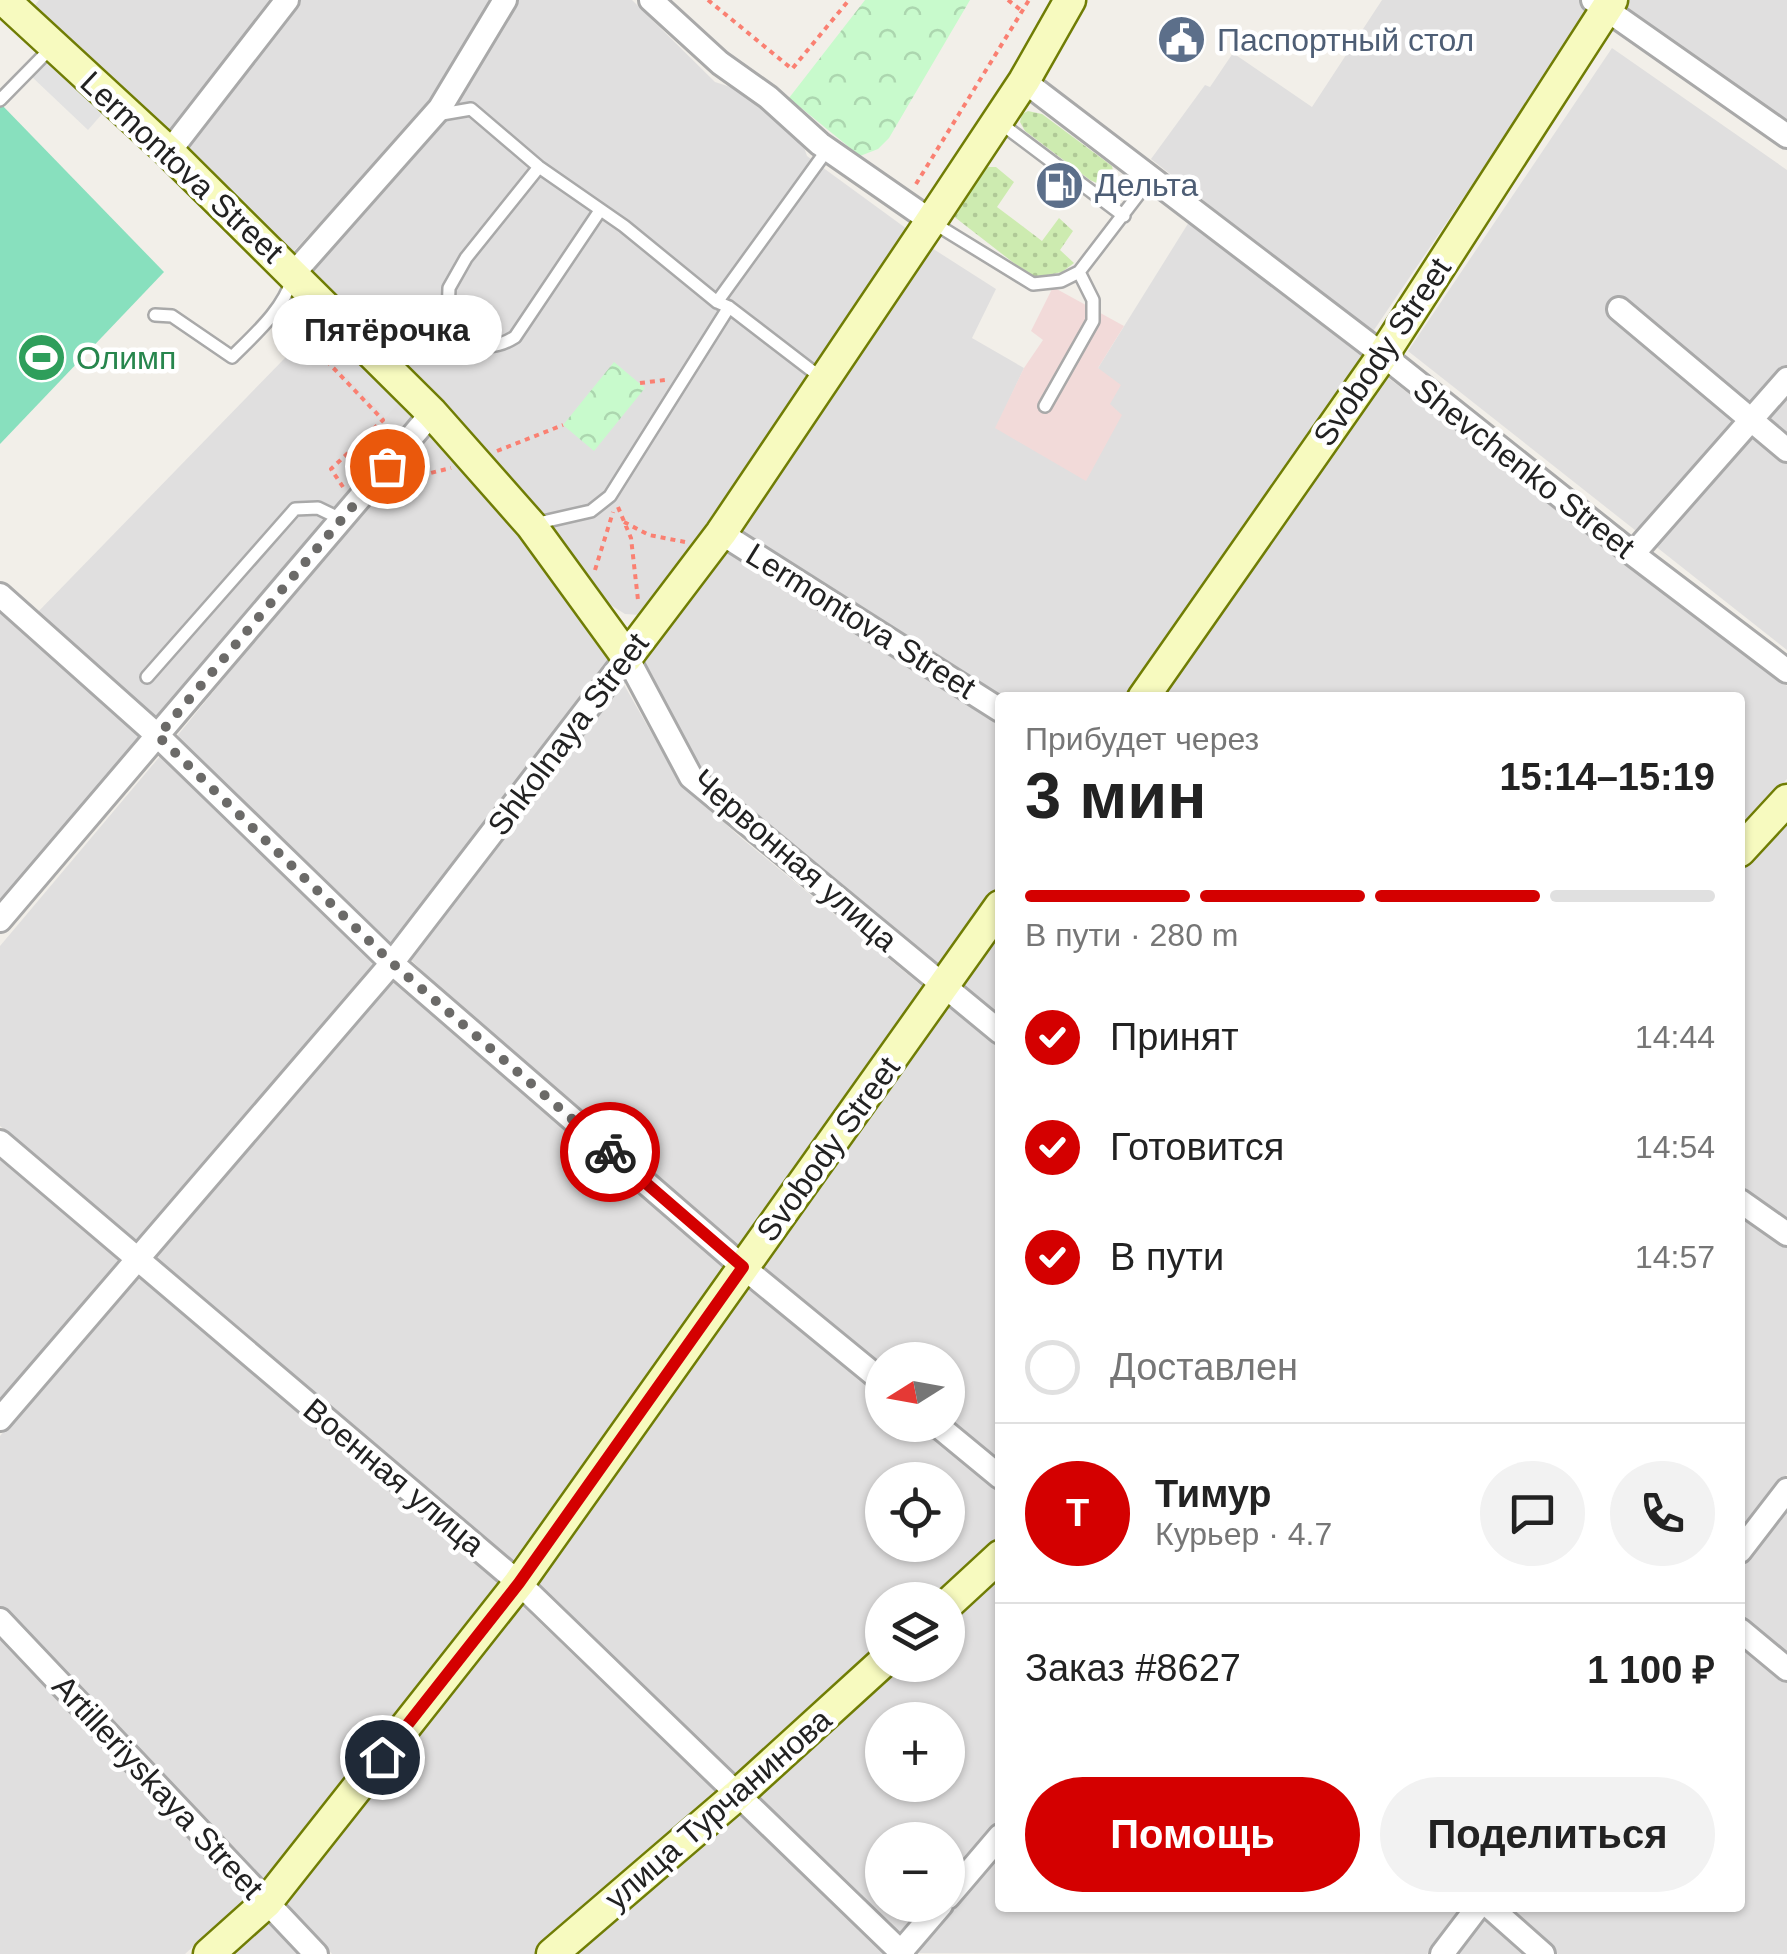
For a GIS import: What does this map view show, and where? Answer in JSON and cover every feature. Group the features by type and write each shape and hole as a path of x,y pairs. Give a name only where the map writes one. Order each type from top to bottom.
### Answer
{"street":[{"path":"169,152 287,0"},
{"path":"294,273 434,116 506,0"},
{"path":"651,0 720,63 768,97 827,150 931,221"},
{"name":"Shkolnaya Street","path":"0,1419 392,963 627,657 824,380 1024,81 1070,0"},
{"path":"1604,3 1787,136"},
{"name":"Svobody Street","path":"1147,692 1383,355 1604,3"},
{"name":"Lermontova Street","path":"15,4 54,46 294,273 432,413 531,525 627,657"},
{"name":"Shevchenko Street","path":"1024,81 1787,671"},
{"path":"1619,309 1787,450"},
{"path":"1633,554 1787,378"},
{"path":"0,920 432,413"},
{"name":"Lermontova Street","path":"711,537 995,707"},
{"path":"0,595 158,736 392,963 743,1267 865,1367"},
{"name":"Червонная улица","path":"627,657 691,777 995,1028"},
{"path":"1745,846 1787,800"},
{"name":"Svobody Street","path":"209,1954 267,1902 519,1583 995,913"},
{"name":"Военная улица","path":"0,1142 519,1583 901,1953"},
{"path":"1745,1204 1787,1234"},
{"path":"957,1442 995,1473"},
{"path":"1745,1544 1787,1490"},
{"path":"965,1588 995,1561"},
{"name":"Artilleriyskaya Street","path":"0,1620 316,1954"},
{"path":"1745,1634 1787,1670"},
{"name":"улица Турчанинова","path":"552,1954 865,1678"},
{"path":"965,1877 995,1842"},
{"path":"1442,1954 1475,1912"},
{"path":"1496,1912 1543,1954"},
{"path":"901,1953 926,1922"}],"lane":[{"path":"0,100 54,46"},
{"path":"434,116 472,109 539,167 624,226 824,380"},
{"path":"998,121 1124,216"},
{"path":"531,525 591,511 610,496 685,377 723,304 827,150"},
{"path":"539,167 490,226 449,288 448,318 479,345 499,347 515,337 600,212"},
{"path":"931,221 1033,284 1062,281 1079,272 1152,178"},
{"path":"1046,406 1092,321 1093,300 1079,272"},
{"path":"155,315 172,316 232,357 266,324 288,295 294,273"},
{"path":"148,677 296,509 318,508 343,520"}],"path":[{"path":"708,0 792,70 849,0"},
{"path":"1008,0 1022,10"},
{"path":"329,342 320,355 383,420 331,469"},
{"path":"640,384 685,377"},
{"path":"592,581 617,502 630,538 640,615"},
{"path":"624,522 650,535 683,542 711,537"}],"shaded area":[{"path":"39,0 279,0 172,141 32,9"},
{"path":"296,0 497,0 428,107 290,255 183,150"},
{"path":"516,0 632,0 715,82 749,93 799,133 807,156 907,229 700,541 640,615 625,614 609,604 489,454 306,271 442,119"},
{"path":"1382,0 1582,0 1592,7 1372,333 1151,159 1233,53 1312,107"},
{"path":"1630,0 1787,0 1787,124 1626,6"},
{"path":"1612,48 1787,170 1787,650 1408,351"},
{"path":"52,55 109,106 88,130 31,76"},
{"path":"1189,222 1365,359 1136,692 995,695 732,533 924,243 996,289 972,338 1024,368 996,428 1110,404 1098,368"},
{"path":"1053,287 1124,326 1098,368 1121,385 1110,404 1122,415 1086,481 995,428 1024,368 1043,340 1031,331"},
{"path":"321,321 415,414 158,728 34,616"},
{"path":"338,340 400,401 386,417 326,355"},
{"path":"1382,373 1787,686 1787,779 1745,825 1745,692 1167,692"},
{"path":"429,428 518,535 610,663 395,947 173,741"},
{"path":"726,551 995,718 995,895 939,974 692,764 639,660 686,606"},
{"path":"0,607 147,739 0,907"},
{"path":"623,683 680,783 928,991 740,1252 459,1007 410,959"},
{"path":"161,755 381,967 135,1244 0,1126 0,946"},
{"path":"1787,813 1787,1225 1745,1195 1745,859"},
{"path":"995,939 995,1014 961,987"},
{"path":"397,975 454,1035 725,1268 512,1562 150,1258"},
{"path":"948,1006 995,1044 995,1461 965,1435 965,1342 865,1342 865,1354 757,1265"},
{"path":"0,1159 122,1259 0,1405"},
{"path":"1745,1218 1787,1247 1787,1474 1745,1530"},
{"path":"138,1273 506,1581 284,1862 262,1882 0,1606 0,1436"},
{"path":"747,1283 865,1381 865,1442 940,1442 964,1462 865,1462 865,1562 965,1562 965,1462 995,1487 995,1544 953,1582 865,1582 865,1661 734,1780 531,1583"},
{"path":"1787,1505 1787,1656 1745,1621 1745,1560"},
{"path":"995,1581 995,1825 965,1860 965,1822 865,1822 865,1904 751,1797 881,1682 965,1682 965,1608"},
{"path":"519,1603 720,1795 538,1954 332,1954 282,1897"},
{"path":"0,1629 248,1896 185,1954 0,1954"},
{"path":"1745,1648 1787,1683 1787,1954 1558,1954 1511,1912 1745,1912"},
{"path":"734,1810 886,1954 570,1954"},
{"path":"995,1856 995,1912 1459,1912 1427,1954 913,1953 939,1922 965,1922 965,1891"},
{"path":"270,1913 309,1954 225,1954"},
{"path":"1485,1914 1529,1954 1454,1954"},
{"path":"884,1922 911,1922 899,1936"}],"green space":[{"path":"865,0 970,0 889,138 878,149 860,156 789,98"},
{"name":"Олимп","path":"0,103 164,272 0,444"},
{"path":"1022,114 1042,114 1112,166 1114,176 1101,185 1090,180 1025,131 1020,122"},
{"path":"996,167 1014,182 997,207 1042,241 1059,218 1073,231 1060,250 1074,263 1062,272 1033,278 952,215 976,171"},
{"path":"614,362 645,388 594,451 563,425"}],"way so far":[{"path":"387,466 158,736 392,963 610,1152"}],"place":[{"name":"Паспортный стол","path":"1182,40"},
{"name":"Дельта","path":"1060,185"},
{"name":"Олимп","path":"41,358"},
{"name":"Пятёрочка","path":"387,466"}],"route":[{"path":"382,1757 519,1583 743,1267 610,1152"}]}
